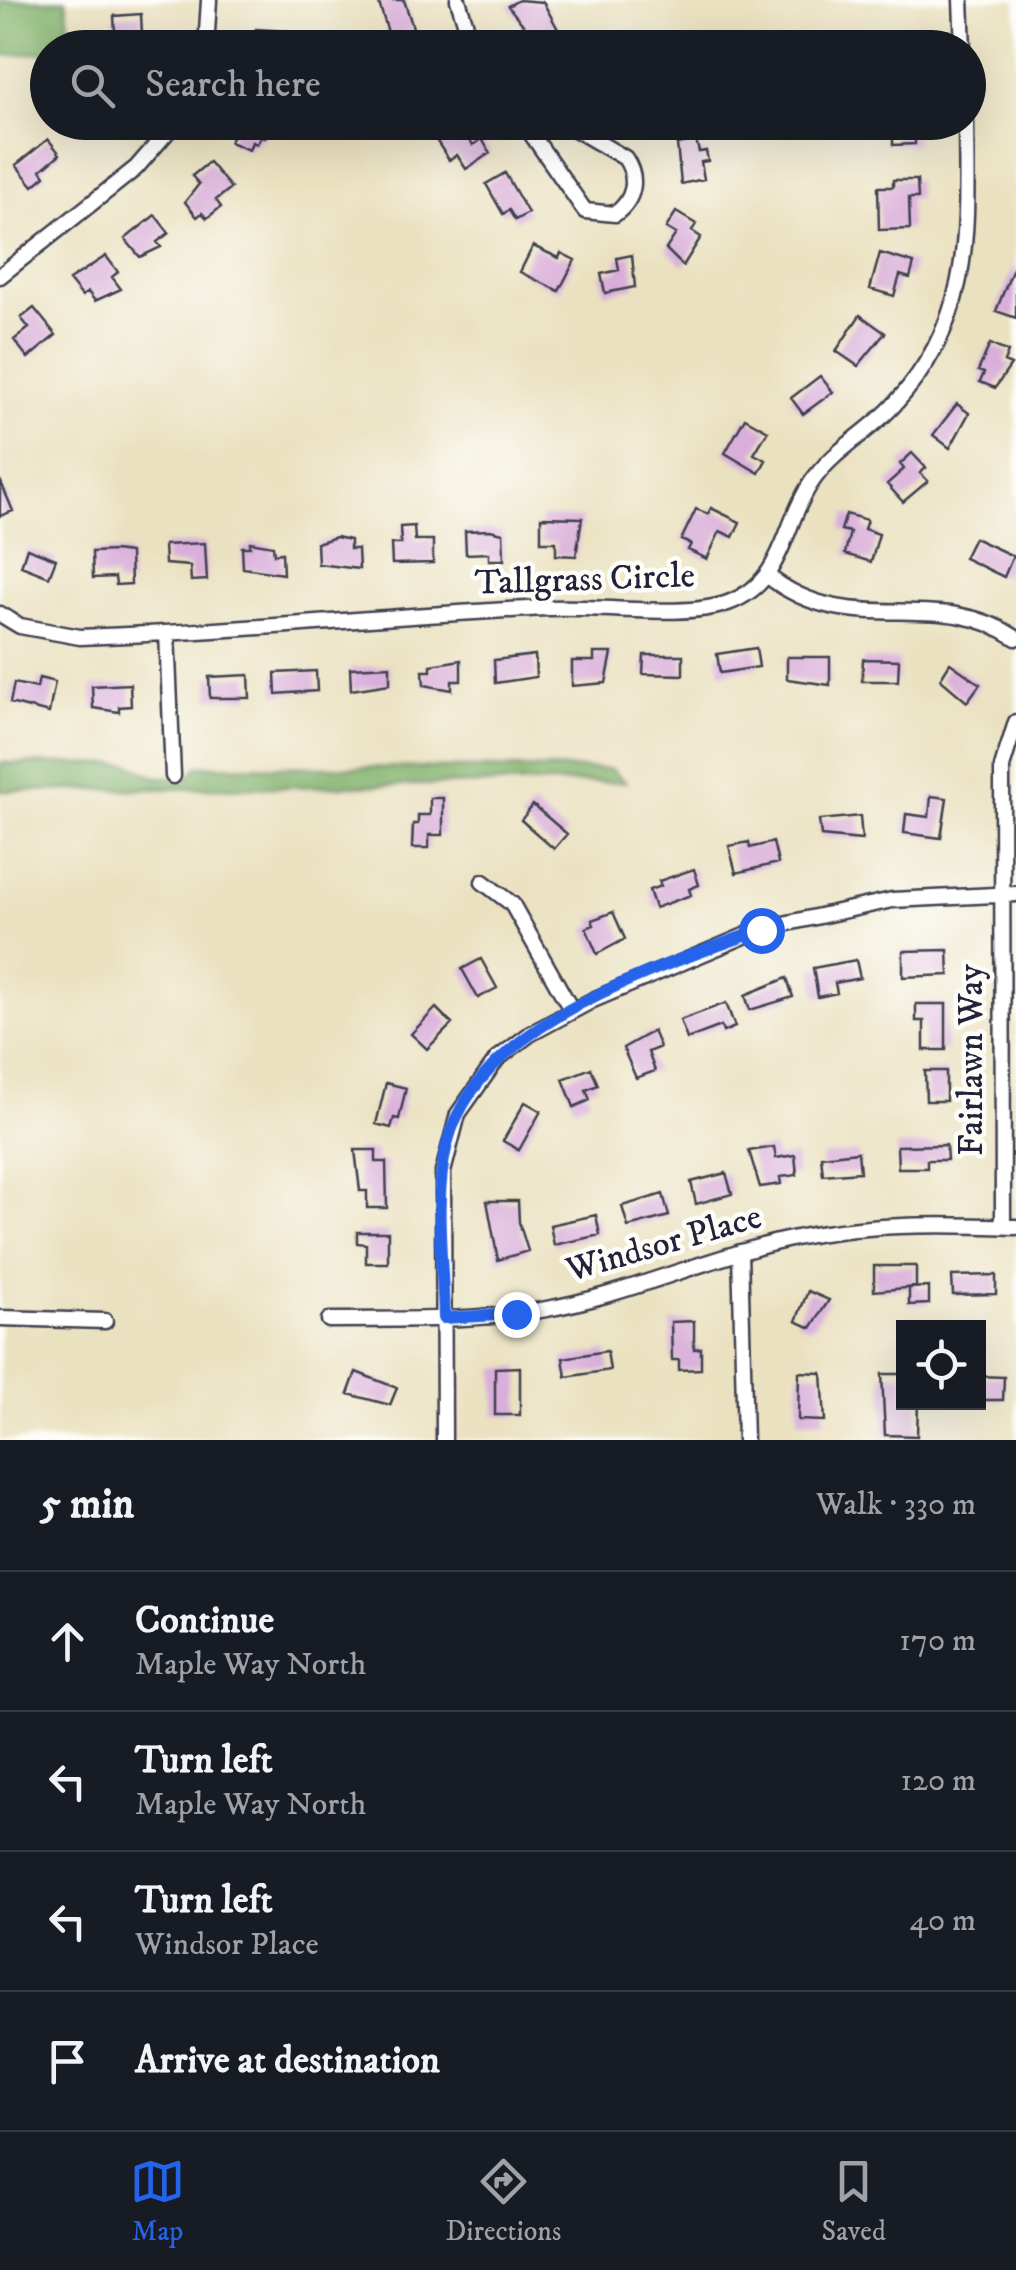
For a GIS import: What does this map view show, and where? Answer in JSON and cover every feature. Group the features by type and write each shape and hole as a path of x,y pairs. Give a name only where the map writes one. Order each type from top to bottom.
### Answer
{"street":[{"path":"208,30 210,0"},
{"path":"458,0 467,30"},
{"path":"961,0 962,30"},
{"path":"0,276 136,168 160,140"},
{"path":"536,140 586,212 614,214 626,206 633,191 631,167 595,140"},
{"path":"966,140 968,226 952,311 937,345 903,395 833,457 810,485 768,576 817,606 954,614 989,622 1016,638"},
{"name":"Tallgrass Circle","path":"0,614 20,626 80,637 550,608 703,608 732,602 768,576"},
{"path":"167,633 173,776"},
{"name":"Fairlawn Way","path":"1009,1227 1009,894 1002,767 1016,722"},
{"path":"483,882 512,904 572,1011"},
{"path":"444,1440 442,1172 458,1114 472,1087 497,1059 572,1011 718,946 812,915 892,900 1009,894"},
{"name":"Windsor Place","path":"329,1320 516,1314 593,1299 740,1252 878,1226 1009,1227"},
{"path":"740,1252 745,1440"},
{"path":"0,1318 105,1321"}],"green space":[{"path":"0,0 66,0 69,24 64,30 30,30 30,53 0,56"},
{"path":"0,763 129,764 156,777 189,777 198,766 611,769 625,782 0,791"}],"building":[{"path":"378,0 404,0 414,30 387,30"},
{"path":"519,0 543,2 558,30 527,30 508,6"},
{"path":"141,14 142,30 115,30 114,16"},
{"path":"47,140 60,154 41,170 45,176 33,186 16,165"},
{"path":"259,140 257,144 252,142 249,150 230,142"},
{"path":"436,140 470,140 473,145 483,140 490,153 466,169 457,155 449,160"},
{"path":"696,140 699,152 706,151 708,161 701,162 704,179 681,184 677,144"},
{"path":"893,140 915,140 915,144 893,145"},
{"path":"209,162 231,188 216,200 221,207 207,218 202,213 197,217 185,202 199,184 192,176"},
{"path":"505,173 528,213 515,220 509,210 503,214 486,184"},
{"path":"893,180 917,180 918,198 909,198 910,229 879,230 878,187 893,187"},
{"path":"676,212 696,224 692,231 701,237 683,266 666,249 676,234 666,228"},
{"path":"155,215 169,233 157,242 161,247 140,257 125,239"},
{"path":"533,246 559,258 561,253 575,260 559,291 520,272"},
{"path":"880,253 914,263 910,278 900,275 894,296 870,289"},
{"path":"632,255 635,287 605,293 601,274 619,270 617,258"},
{"path":"106,256 118,272 112,277 121,289 95,301 88,292 82,296 69,280"},
{"path":"1016,266 1016,318 996,311"},
{"path":"34,308 56,335 28,358 14,340 29,328 21,318"},
{"path":"860,315 885,333 858,366 836,351"},
{"path":"990,344 1008,352 1004,362 1011,365 995,388 980,382 984,373 978,371"},
{"path":"820,376 833,392 803,414 791,398"},
{"path":"957,404 969,413 950,448 933,435"},
{"path":"745,418 768,431 754,454 766,460 759,473 725,453"},
{"path":"912,453 926,468 920,473 928,481 903,502 887,484 904,469 900,464"},
{"path":"0,480 13,511 0,516"},
{"path":"711,508 740,522 733,537 720,531 707,559 688,550 691,544 681,540 696,509 708,514"},
{"path":"846,514 867,520 864,529 879,534 871,562 845,554 850,532 841,530"},
{"path":"541,517 582,518 576,556 556,555 556,542 541,542"},
{"path":"414,526 415,540 433,540 433,563 392,564 391,544 401,544 400,527"},
{"path":"465,531 503,533 504,560 489,560 489,553 466,554"},
{"path":"336,537 350,540 350,549 358,549 359,569 318,564 317,543"},
{"path":"974,538 1013,556 1004,577 964,558"},
{"path":"250,542 273,546 274,554 282,553 283,574 243,568 242,547 250,547"},
{"path":"205,543 207,580 191,581 190,566 165,564 164,545"},
{"path":"27,548 56,559 49,577 21,566"},
{"path":"92,552 130,553 131,584 116,585 115,577 93,578"},
{"path":"756,648 759,667 720,673 717,654"},
{"path":"594,653 612,653 606,683 572,686 572,661 594,661"},
{"path":"535,655 536,677 495,683 494,660"},
{"path":"644,655 683,655 683,675 643,674"},
{"path":"787,657 830,657 830,685 787,679"},
{"path":"863,659 899,660 898,681 862,681"},
{"path":"461,660 461,681 452,681 452,690 424,685 423,671 431,671 431,665"},
{"path":"950,663 980,684 967,702 940,679"},
{"path":"390,666 390,684 351,690 350,668"},
{"path":"316,671 317,691 276,694 275,673"},
{"path":"249,675 250,698 210,698 209,677"},
{"path":"39,678 55,682 49,713 10,703 14,683 37,688"},
{"path":"130,684 131,706 119,707 119,712 93,708 92,686"},
{"path":"931,796 947,798 941,838 904,833 906,814 929,817"},
{"path":"430,798 443,798 443,835 429,835 429,848 412,848 413,824 418,824 418,815 430,815"},
{"path":"533,805 567,834 554,849 521,820"},
{"path":"860,816 862,840 821,836 819,820"},
{"path":"749,842 750,848 773,842 778,863 736,873 729,846"},
{"path":"694,869 699,885 689,889 691,895 655,908 649,890 661,886 659,881"},
{"path":"613,912 625,939 597,954 586,928 594,925 592,920"},
{"path":"948,950 949,975 903,977 903,951"},
{"path":"481,959 497,988 478,998 462,969"},
{"path":"856,960 860,978 835,983 837,993 818,997 813,968"},
{"path":"787,978 793,997 750,1010 745,995"},
{"path":"726,1003 735,1027 723,1032 721,1026 687,1039 680,1020"},
{"path":"916,1004 946,1004 946,1050 924,1050 924,1021 916,1021"},
{"path":"436,1008 452,1024 427,1049 411,1034"},
{"path":"653,1031 660,1047 648,1052 655,1071 636,1078 623,1048"},
{"path":"591,1068 598,1085 586,1090 590,1100 574,1107 563,1079"},
{"path":"925,1071 946,1071 946,1101 926,1101"},
{"path":"386,1083 406,1088 399,1119 394,1118 391,1128 376,1124"},
{"path":"525,1102 541,1111 519,1150 503,1141"},
{"path":"946,1145 947,1160 927,1160 927,1168 898,1168 897,1146"},
{"path":"774,1147 776,1158 795,1155 797,1175 780,1177 781,1184 760,1187 749,1151"},
{"path":"355,1150 376,1150 376,1162 386,1162 387,1208 367,1208 367,1191 360,1191"},
{"path":"858,1152 860,1172 823,1175 821,1156"},
{"path":"726,1173 732,1194 696,1204 691,1182"},
{"path":"663,1194 669,1216 628,1227 622,1206"},
{"path":"487,1201 518,1201 519,1222 528,1251 498,1260"},
{"path":"596,1215 600,1235 554,1245 550,1225"},
{"path":"357,1232 388,1232 388,1263 366,1263 366,1244 357,1243"},
{"path":"874,1266 916,1266 916,1287 874,1291"},
{"path":"996,1275 996,1294 953,1295 952,1276"},
{"path":"929,1287 929,1304 909,1305 909,1288"},
{"path":"808,1291 829,1300 811,1328 796,1321"},
{"path":"694,1321 694,1349 701,1348 701,1369 679,1370 679,1360 672,1360 671,1322"},
{"path":"607,1351 610,1370 566,1377 563,1358"},
{"path":"520,1367 520,1415 495,1415 495,1368"},
{"path":"356,1372 397,1388 390,1405 348,1394"},
{"path":"799,1372 822,1373 825,1421 798,1420"},
{"path":"882,1374 896,1374 896,1410 918,1410 917,1436 885,1435"},
{"path":"986,1376 1004,1377 1003,1400 986,1400"}],"route":[{"path":"516,1314 444,1318 442,1172 452,1130 472,1087 512,1046 572,1011 652,973 761,930"}]}
